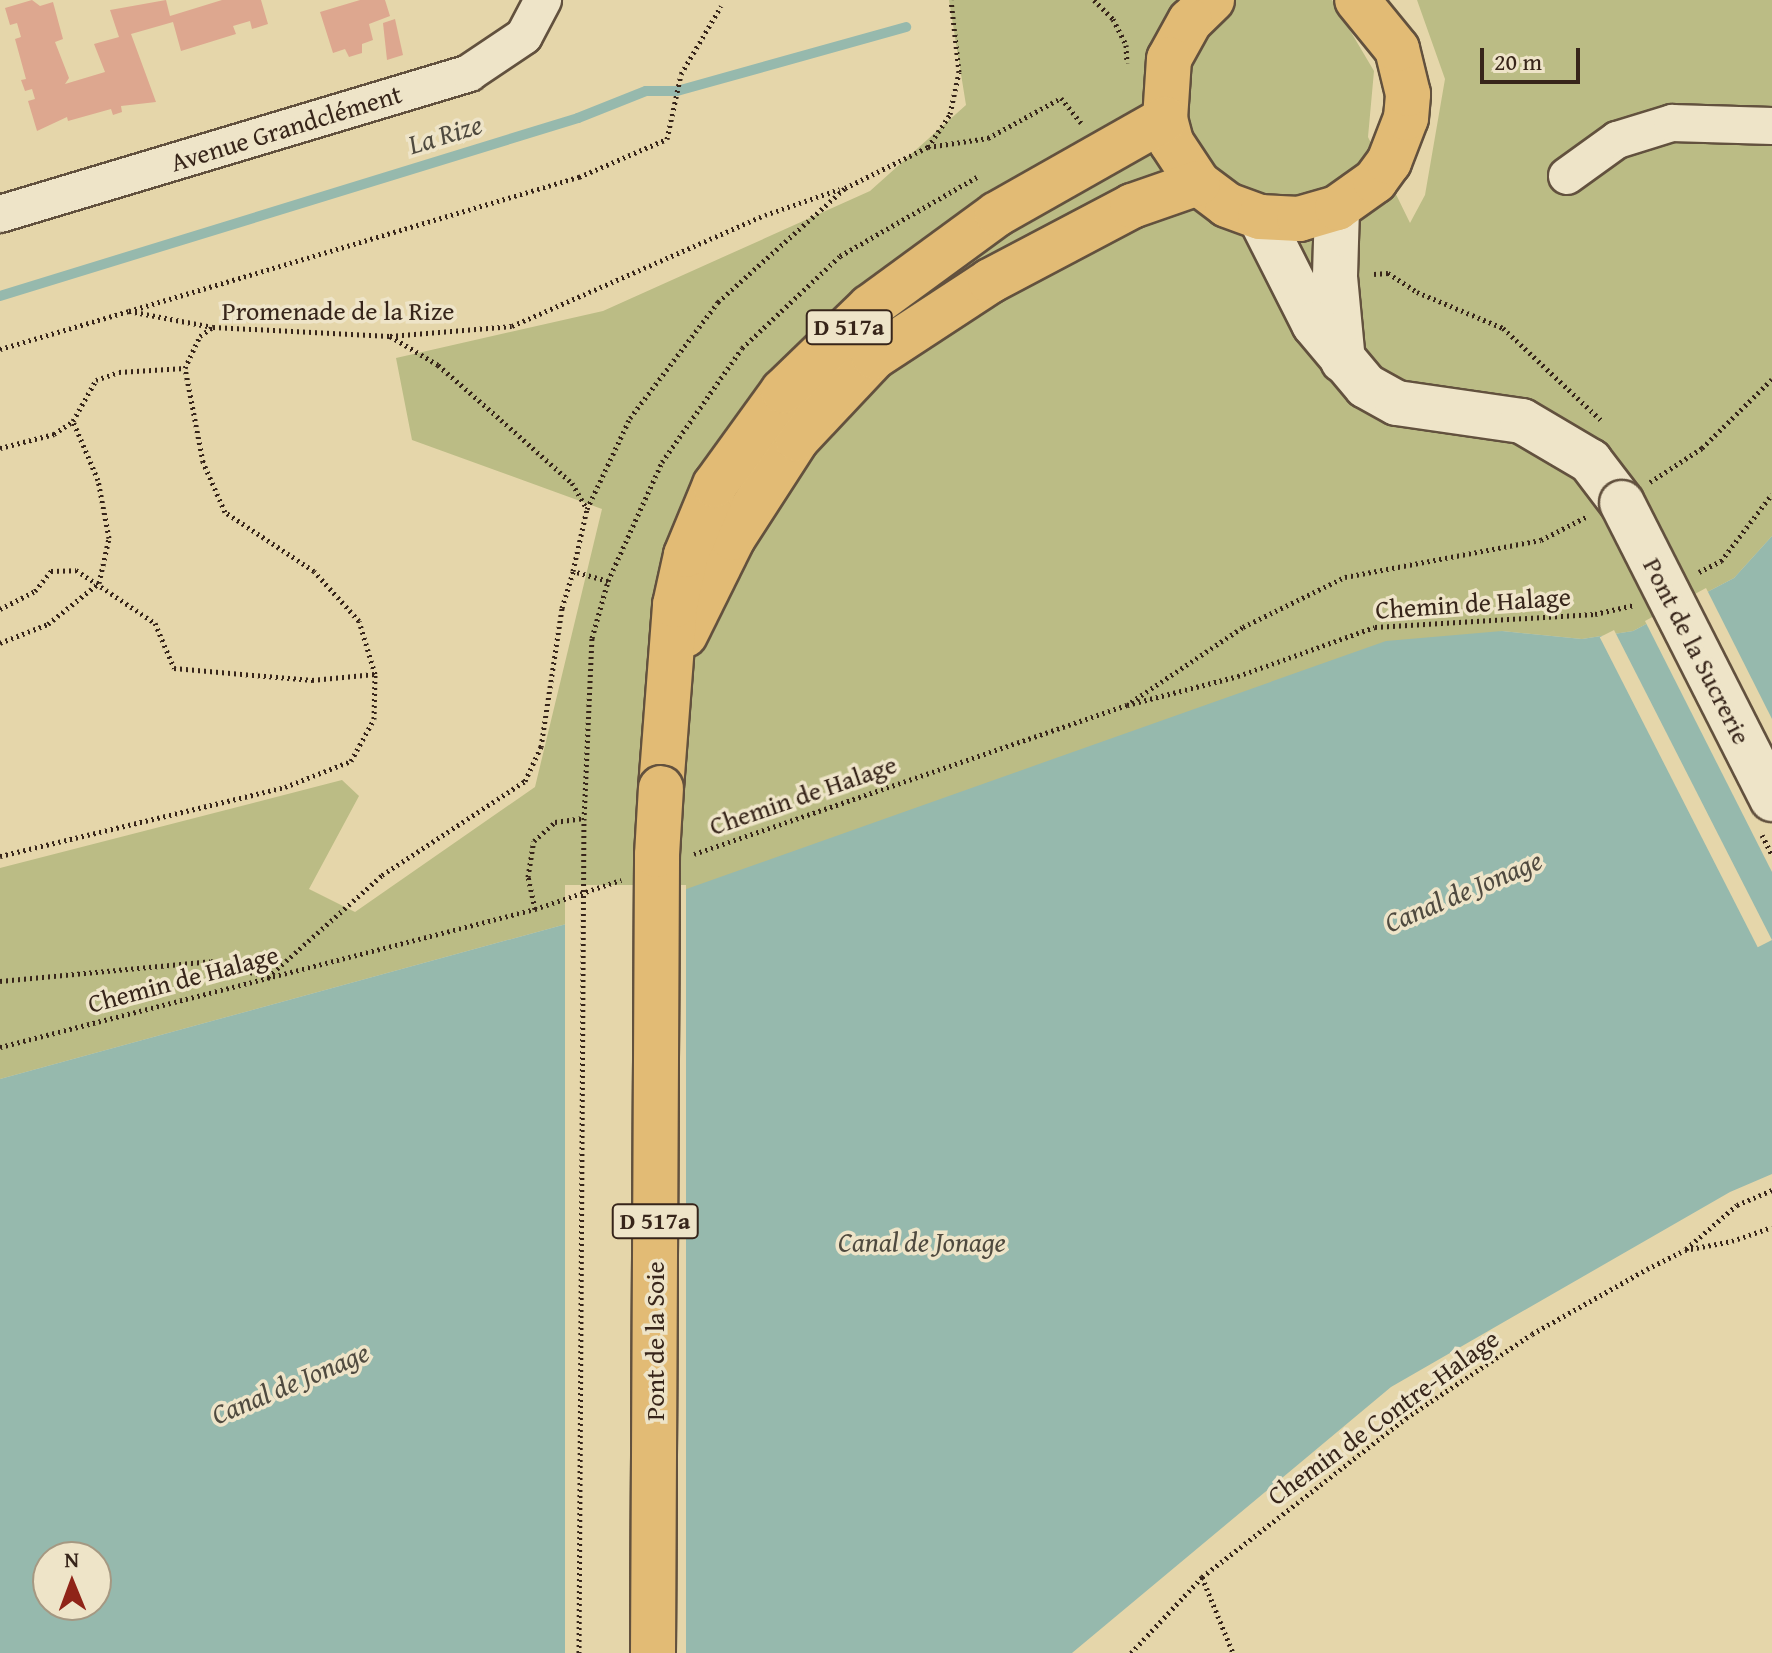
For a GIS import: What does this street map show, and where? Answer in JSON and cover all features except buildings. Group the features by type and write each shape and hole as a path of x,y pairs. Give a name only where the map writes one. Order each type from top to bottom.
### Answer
{"main road":[{"path":"1212,0 1190,21 1169,59 1165,119 1177,153 1198,183 1227,205 1260,217 1299,219 1337,208 1375,181 1389,162 1406,118 1408,94 1397,49 1367,3"},
{"name":"D 517a","path":"674,650 675,605 686,555 715,485 783,391 870,307 997,214 1165,119"},
{"name":"D 517a","path":"674,650 687,633 733,538 797,439 874,357 1003,274 1132,206 1198,183"},
{"name":"Pont de la Soie","path":"653,1653 657,855 674,650"}],"street":[{"name":"Avenue Grandclément","path":"0,214 469,73 524,36 543,0"},
{"path":"1567,176 1617,140 1672,123 1772,126"},
{"path":"1337,208 1335,277 1344,364"},
{"name":"Pont de la Sucrerie","path":"1260,217 1314,324 1344,364 1366,386 1397,403 1476,411 1522,421 1557,438 1638,491 1772,799"}],"path":[{"path":"928,147 950,114 959,72 951,0"},
{"path":"1094,0 1113,19 1126,45 1127,68"},
{"path":"0,349 579,177 667,139 681,74 721,6"},
{"path":"0,981 210,961 268,977 382,875 525,781 541,747 562,608 587,509 630,418 718,302 845,188 928,147 988,138 1061,98 1082,125 1095,117"},
{"name":"Promenade de la Rize","path":"185,368 200,336 213,327 390,336 512,326 765,215 845,188"},
{"path":"129,311 213,327"},
{"path":"390,336 438,365 501,420 572,483 587,509"},
{"path":"0,448 54,434 73,421 96,380 119,372 185,368 203,462 225,512 314,571 359,621 375,674 374,719 351,761 285,787 0,856"},
{"path":"1638,491 1702,448 1772,379"},
{"path":"0,643 48,624 99,583 109,538 98,480 73,421"},
{"path":"1721,561 1772,494"},
{"path":"1127,705 1243,627 1345,577 1541,540 1581,519"},
{"path":"0,609 35,591 51,571 76,570 155,623 174,668 312,680 375,674"},
{"path":"573,571 608,581 592,638 584,819 579,1653"},
{"name":"Chemin de Halage","path":"682,858 1127,705 1238,676 1375,627 1621,611"},
{"path":"535,909 528,877 534,841 555,822 584,819"},
{"name":"Chemin de Halage","path":"0,1047 535,909 638,874"},
{"name":"Chemin de Contre-Halage","path":"1131,1653 1202,1577 1406,1418 1532,1334 1685,1250 1737,1205 1772,1190"},
{"name":"Chemin de Contre-Halage","path":"1685,1250 1772,1227"},
{"path":"1202,1577 1233,1653"}],"green space":[{"path":"949,0 1332,0 1374,71 1368,137 1410,223 1425,195 1445,79 1417,0 1772,0 1772,536 1734,578 1633,631 1582,639 1502,631 661,898 0,1079 0,868 342,780 359,796 309,889 355,912 535,787 602,509 412,440 396,358 603,311 870,191 966,105"}],"water":[{"name":"Canal de Jonage","path":"1772,536 1772,1174 1730,1192 1391,1387 1072,1653 0,1653 0,1079 661,898 1386,641 1502,631 1582,639 1633,631 1734,578"}],"pier":[{"path":"1706,588 1772,719 1772,872 1645,621"},
{"path":"1614,630 1772,940 1758,947 1600,637"},
{"path":"565,885 686,885 686,1653 565,1653"}],"waterway":[{"name":"La Rize","path":"0,296 578,118 646,91 677,91 906,27"}]}
